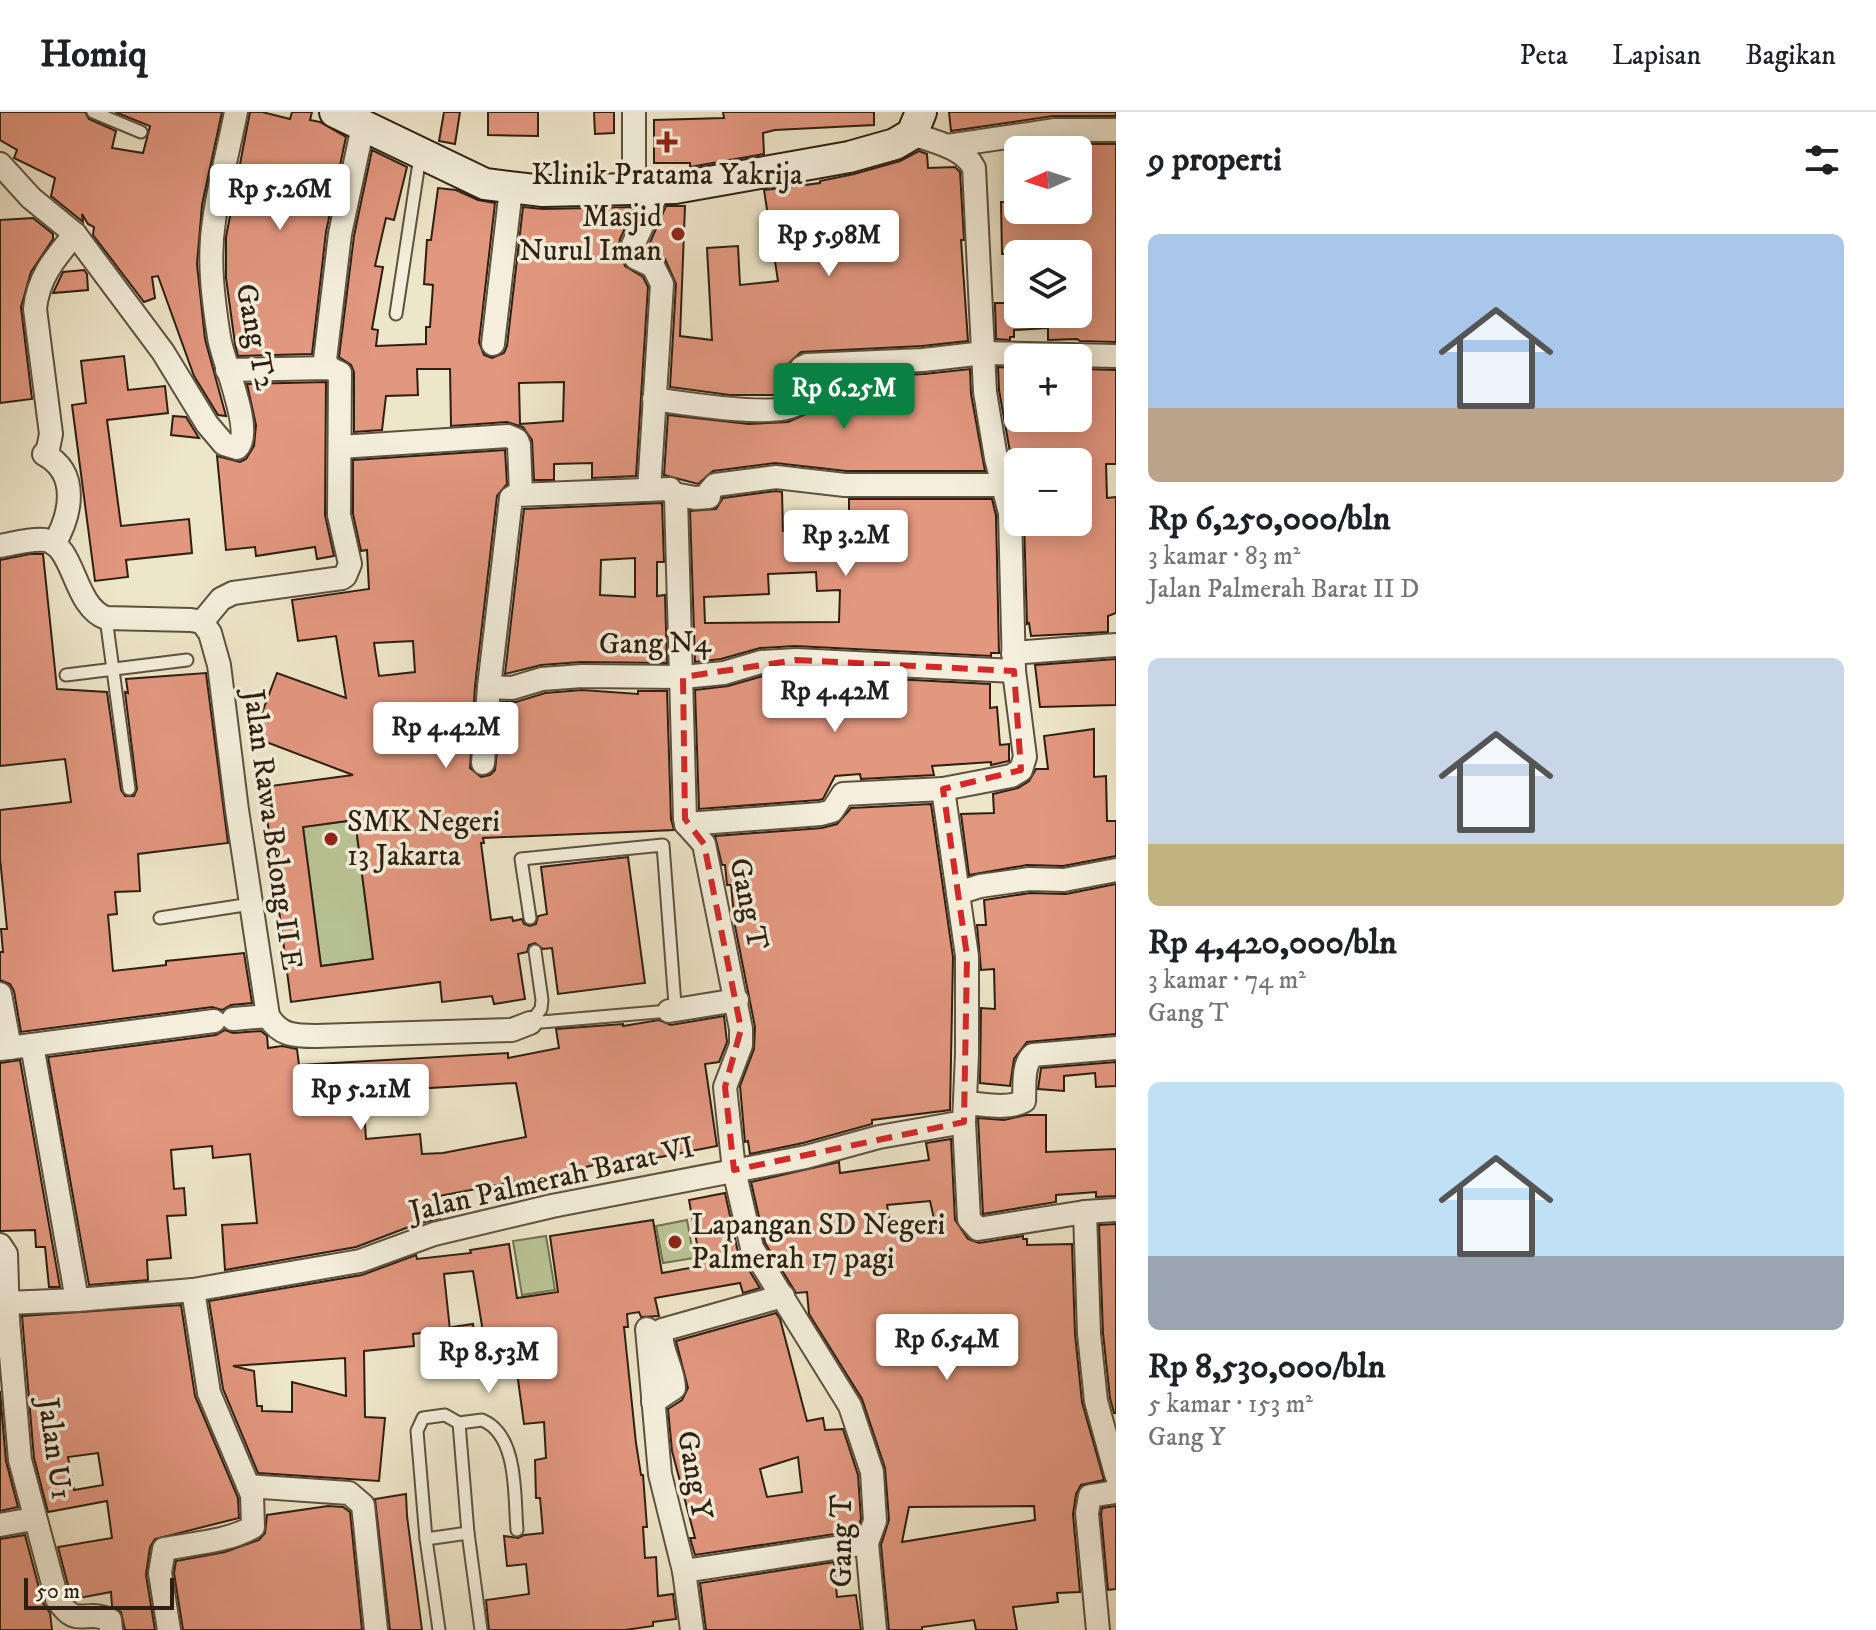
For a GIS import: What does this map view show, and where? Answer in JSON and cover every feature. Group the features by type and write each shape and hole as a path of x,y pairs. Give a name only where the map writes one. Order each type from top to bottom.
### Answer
{"street":[{"name":"Gang T2","path":"75,234 163,352 217,437 228,447 237,448 243,440 243,432 234,388 221,353 212,287 213,222 236,112"},
{"path":"335,112 485,184 511,189 646,189 745,177 849,157 895,144 916,123 971,161 974,168 985,392 1004,485 845,485 776,477 715,485 709,497 695,498 674,494 667,489 521,494 511,498 483,763"},
{"path":"634,112 646,189 633,245 636,258 653,266 662,284 649,490"},
{"path":"329,368 325,360 340,234 363,126"},
{"path":"947,146 1055,130 1116,130"},
{"path":"0,164 31,198 75,234 41,279 36,292 35,309 51,434 44,454 59,463 68,481 70,494 65,522 54,544"},
{"path":"493,344 511,189"},
{"path":"654,399 730,409 789,409 800,398 799,373 803,366 984,353 1116,356"},
{"path":"0,546 44,540 54,544 62,552 89,607 106,618 202,622 221,599 233,593 345,576 350,564 339,515 341,376 338,371 329,368 227,370"},
{"path":"340,447 508,436 517,440 519,445 521,494"},
{"path":"674,494 686,824 821,814 832,811 843,794 943,789 1011,776 1021,770 1025,757 1014,662 1011,536"},
{"name":"Jalan Rawa Belong II E","path":"14,1047 268,1016 219,665 210,633 202,622"},
{"name":"Gang N4","path":"489,687 512,688 542,679 582,676 683,677 738,671 761,662 1014,662 1116,645"},
{"path":"943,789 967,956 965,1112 969,1219 978,1229 1116,1210"},
{"name":"Gang T","path":"686,824 704,844 737,1000 741,1045 725,1087 729,1171 752,1248 850,1406 872,1472 875,1521 867,1543 875,1630"},
{"path":"958,893 992,884 1029,879 1064,880 1116,870"},
{"path":"0,994 77,1300"},
{"path":"669,1011 737,1000"},
{"path":"268,1016 274,1026 292,1036 501,1031 530,1023"},
{"name":"Jalan Palmerah Barat VI","path":"7,1303 193,1290 360,1261 434,1234 651,1185 806,1157 965,1112 1018,1105 1024,1101 1026,1066 1028,1058 1033,1055 1116,1048"},
{"path":"1085,1212 1089,1334 1096,1401 1110,1423 1116,1474"},
{"name":"Jalan U1","path":"0,1245 6,1254 5,1336 20,1460 33,1519 57,1599 65,1612 72,1617 103,1617 110,1620 111,1630"},
{"path":"169,1630 160,1573 164,1549 233,1538 253,1527 252,1495 209,1393 193,1290"},
{"path":"653,1402 674,1388 674,1378 661,1338 662,1330 783,1296"},
{"name":"Gang Y","path":"647,1329 660,1474 684,1571 692,1630"},
{"path":"248,1486 349,1493 357,1498 363,1505 376,1630"},
{"path":"1098,1630 1087,1513 1090,1496 1115,1492 1116,1488"},
{"path":"0,1525 33,1519"},
{"path":"684,1571 867,1543"}],"lane":[{"path":"93,112 141,132"},
{"path":"396,314 421,152"},
{"path":"106,618 129,789"},
{"path":"66,675 187,660"},
{"path":"530,918 521,859 663,845 675,1005 669,1011 530,1023"},
{"path":"160,918 251,904"},
{"path":"530,1023 541,1009 542,1000 535,951"},
{"path":"439,1630 426,1539 417,1431 423,1418 445,1415 459,1423 482,1420 499,1432 508,1450 517,1530"},
{"path":"459,1423 468,1533 481,1630"},
{"path":"426,1539 468,1533"}],"highlighted area":[{"path":"796,660 1014,671 1021,770 943,789 967,956 964,1122 734,1170 725,1087 741,1029 704,844 685,819 683,677"}],"green space":[{"path":"355,820 373,959 321,966 303,827"},
{"name":"Lapangan SD Negeri Palmerah 17 pagi","path":"687,1220 694,1258 663,1263 656,1226"},
{"path":"546,1236 555,1290 522,1295 513,1241"}],"building":[{"path":"0,112 85,112 89,119 116,131 112,148 143,153 150,126 115,112 222,112 202,205 197,264 205,339 226,416 218,415 194,376 158,276 152,277 155,298 144,302 93,235 94,227 82,214 83,222 51,196 55,178 14,158 17,150 0,140"},
{"path":"250,112 290,119 292,112 312,112 310,120 320,122 346,137 326,232 312,354 238,356 226,278 226,237"},
{"path":"444,112 460,112 455,144 439,141"},
{"path":"488,112 538,112 538,136 488,135"},
{"path":"594,112 614,112 614,133 595,134"},
{"path":"723,112 874,112 874,125 775,130 763,133 764,154 690,167 690,163 654,163 654,120 724,118"},
{"path":"949,112 1116,112 1116,116 1053,116 951,131"},
{"path":"1092,144 1116,144 1116,342 1048,340 1048,328 1092,328 1092,240 1004,240 1002,254 1001,202 1004,202 1004,224 1092,224"},
{"path":"372,150 407,167 394,220 386,218 375,266 383,267 372,329 378,330 376,346 426,344 433,285 424,284 427,240 431,240 438,188 456,190 478,200 495,203 479,342 484,355 492,358 504,353 507,346 523,207 635,207 619,247 625,266 643,277 648,287 636,476 592,478 592,463 554,464 554,480 534,480 532,440 523,427 507,422 451,426 450,369 417,369 418,395 386,396 382,430 354,432 354,372 351,365 339,357 354,236","holes":["564,382 563,421 520,424 519,383"]},
{"path":"919,151 927,154 928,168 955,167 960,172 968,341 801,352 788,364 783,395 730,395 670,387 676,284 665,259 648,247 666,206 685,206 680,336 712,340 707,248 738,246 740,285 778,281 764,190 820,183 900,161"},
{"path":"33,218 53,234 53,239 31,272 21,307 32,399 0,403 0,220"},
{"path":"84,270 88,290 53,293 63,272"},
{"path":"995,303 1004,303 1004,328 1048,328 1014,330 1014,337 1010,340 996,339"},
{"path":"124,356 128,390 165,386 168,413 107,420 121,526 189,519 192,553 126,560 128,577 95,581 72,405 86,403 81,361"},
{"path":"998,367 1004,367 1004,418"},
{"path":"970,369 971,394 985,471 846,471 775,463 713,471 698,484 664,475 668,415 749,424 788,422 808,413 813,379"},
{"path":"1092,369 1116,370 1116,464 1106,464 1107,498 1116,497 1116,613 1108,616 1108,632 1031,636 1027,624 1024,536 1092,536 1092,448 1009,448 1006,432 1092,432"},
{"path":"326,382 325,515 334,556 317,559 315,547 256,556 255,547 226,550 217,456 240,462 246,459 254,446 256,425 247,384"},
{"path":"173,416 186,417 199,438 171,435"},
{"path":"505,450 507,484 497,496 475,686 470,768 481,777 495,770 502,702 516,702 545,693 582,690 638,694 638,691 667,691 671,819 674,830 483,838 484,843 481,843 491,920 512,917 513,921 522,919 524,924 530,926 536,924 538,916 547,914 541,867 628,857 645,983 558,994 552,948 543,949 535,943 529,945 527,952 518,954 525,999 494,1004 492,996 442,1002 440,982 291,1002 263,787 353,775 253,737 277,673 346,698 336,636 298,641 292,600 369,589 367,550 361,551 353,514 353,460","holes":["413,641 415,672 379,676 374,643","355,820 373,959 321,966 303,827"]},
{"path":"782,492 783,531 820,528 820,516 849,515 849,499 992,499 996,515 999,653 991,653 991,656 795,646 760,648 721,659 695,662 690,511 716,509 723,498","holes":["816,572 817,591 840,590 839,622 705,623 704,597 769,594 768,574"]},
{"path":"662,503 664,562 657,562 657,596 665,595 667,663 581,662 541,665 505,674 524,509","holes":["635,558 635,597 600,595 601,560"]},
{"path":"43,554 57,689 107,692 121,790 125,796 134,796 137,789 126,679 206,673 228,843 138,854 140,891 115,892 117,914 108,915 113,971 166,965 166,961 244,953 252,1003 231,1005 222,1010 212,1007 21,1032 14,991 10,984 0,980 0,952 3,952 1,929 7,929 0,858 0,810 71,802 65,759 0,766 0,560"},
{"path":"1116,659 1116,705 1040,707 1035,665"},
{"path":"796,674 990,684 990,708 997,707 1000,745 1009,744 1009,761 991,765 991,762 932,766 934,775 861,779 860,774 835,776 823,799 819,800 699,809 695,690 728,686 763,676"},
{"path":"1094,729 1094,777 1106,776 1107,821 1116,821 1116,856 1063,866 1027,865 969,875 961,814 994,813 993,794 1018,788 1029,781 1036,769 1048,769 1044,736"},
{"path":"931,804 953,957 950,1110 872,1120 872,1124 750,1154 748,1141 745,1142 740,1086 754,1049 755,1027 735,926 731,885 727,885 725,865 722,865 715,836 822,828 837,824 851,808"},
{"path":"1116,884 1116,1034 1027,1042 1014,1059 1010,1086 980,1083 981,1008 995,1009 994,969 981,970 977,925 986,925 984,900 1030,893 1066,894"},
{"path":"724,1016 727,1042 719,1062 705,1064 717,1146 650,1159 649,1156 613,1160 563,1173 565,1186 537,1191 534,1178 439,1196 440,1218 356,1247 225,1270 222,1225 257,1223 250,1154 213,1158 212,1146 171,1150 174,1189 184,1188 186,1215 167,1216 171,1258 147,1260 148,1280 89,1285 48,1057 216,1035 225,1030 233,1033 261,1031 267,1036 268,1048 282,1046 297,1049 299,1065 508,1053 508,1058 559,1048 556,1029 623,1026 659,1020 671,1025","holes":["516,1083 526,1137 443,1153 422,1154 420,1134 366,1139 363,1092"]},
{"path":"20,1060 60,1287 49,1287 45,1247 36,1247 35,1230 0,1231 0,1063"},
{"path":"1116,1062 1116,1086 1096,1087 1095,1073 1064,1076 1064,1091 1038,1089 1041,1068"},
{"path":"1046,1115 1046,1152 1116,1149 1116,1196 1096,1197 1096,1192 1056,1195 1056,1202 983,1214 978,1118 1004,1120"},
{"path":"951,1139 955,1220 968,1239 979,1243 1023,1236 1027,1239 1027,1245 1072,1244 1075,1334 1082,1402 1104,1480 1081,1485 1076,1494 1073,1514 1080,1592 1057,1593 1058,1602 1013,1607 1017,1630 976,1630 974,1620 922,1627 922,1630 889,1630 881,1545 889,1520 885,1468 862,1399 809,1314 807,1292 796,1293 765,1243 751,1182 839,1162 840,1173 929,1160 926,1143","holes":["930,1201 937,1232 892,1236 887,1205","1034,1506 1035,1520 902,1542 909,1507"]},
{"path":"725,1193 738,1252 760,1288 743,1293 740,1283 655,1298 659,1316 641,1317 639,1312 627,1314 628,1327 624,1327 647,1527 643,1527 645,1558 656,1557 658,1596 673,1594 676,1619 625,1630 489,1630 486,1600 529,1594 526,1564 507,1566 504,1536 518,1538 543,1533 540,1498 536,1498 535,1460 546,1458 544,1422 524,1424 511,1328 483,1332 473,1271 444,1274 450,1330 413,1334 414,1346 364,1351 365,1417 385,1418 379,1481 258,1473 223,1389 209,1301 362,1275 416,1255 417,1259 471,1253 470,1250 509,1244 517,1298 558,1292 550,1236 653,1220 662,1273 701,1266 689,1200","holes":["345,1358 346,1396 292,1382 292,1412 262,1411 262,1406 257,1406 254,1371 233,1366"]},
{"path":"1116,1224 1114,1413 1103,1333 1099,1225"},
{"path":"181,1305 195,1396 238,1498 239,1518 155,1539 150,1547 146,1575 155,1630 125,1630 121,1612 112,1606 111,1592 74,1599 70,1593 58,1547 112,1538 107,1501 48,1512 34,1458 22,1316","holes":["98,1453 103,1485 74,1490 68,1457"]},
{"path":"776,1313 807,1421 823,1418 825,1430 843,1429 858,1475 861,1519 858,1528 847,1525 848,1532 695,1555 690,1538 695,1538 672,1451 668,1409 682,1400 688,1388 676,1341","holes":["798,1457 802,1492 767,1497 760,1469"]},
{"path":"473,1324 476,1351 456,1353 452,1327"},
{"path":"0,1391 6,1461 18,1507 0,1511"},
{"path":"406,1494 422,1630 390,1630 375,1499"},
{"path":"328,1506 343,1507 350,1512 362,1630 183,1630 174,1573 176,1561 225,1552 259,1540 265,1533 267,1515"},
{"path":"1116,1506 1116,1589 1108,1590 1101,1514 1102,1508"},
{"path":"25,1535 43,1603 50,1613 52,1630 0,1630 0,1539"},
{"path":"834,1562 837,1597 856,1595 861,1630 706,1630 700,1583"}],"place":[{"name":"Klinik Pratama Yakrija","path":"667,142"},
{"name":"Masjid Nurul Iman","path":"678,234"},
{"name":"SMK Negeri 13 Jakarta","path":"331,839"},
{"name":"Lapangan SD Negeri Palmerah 17 pagi","path":"675,1242"}]}
